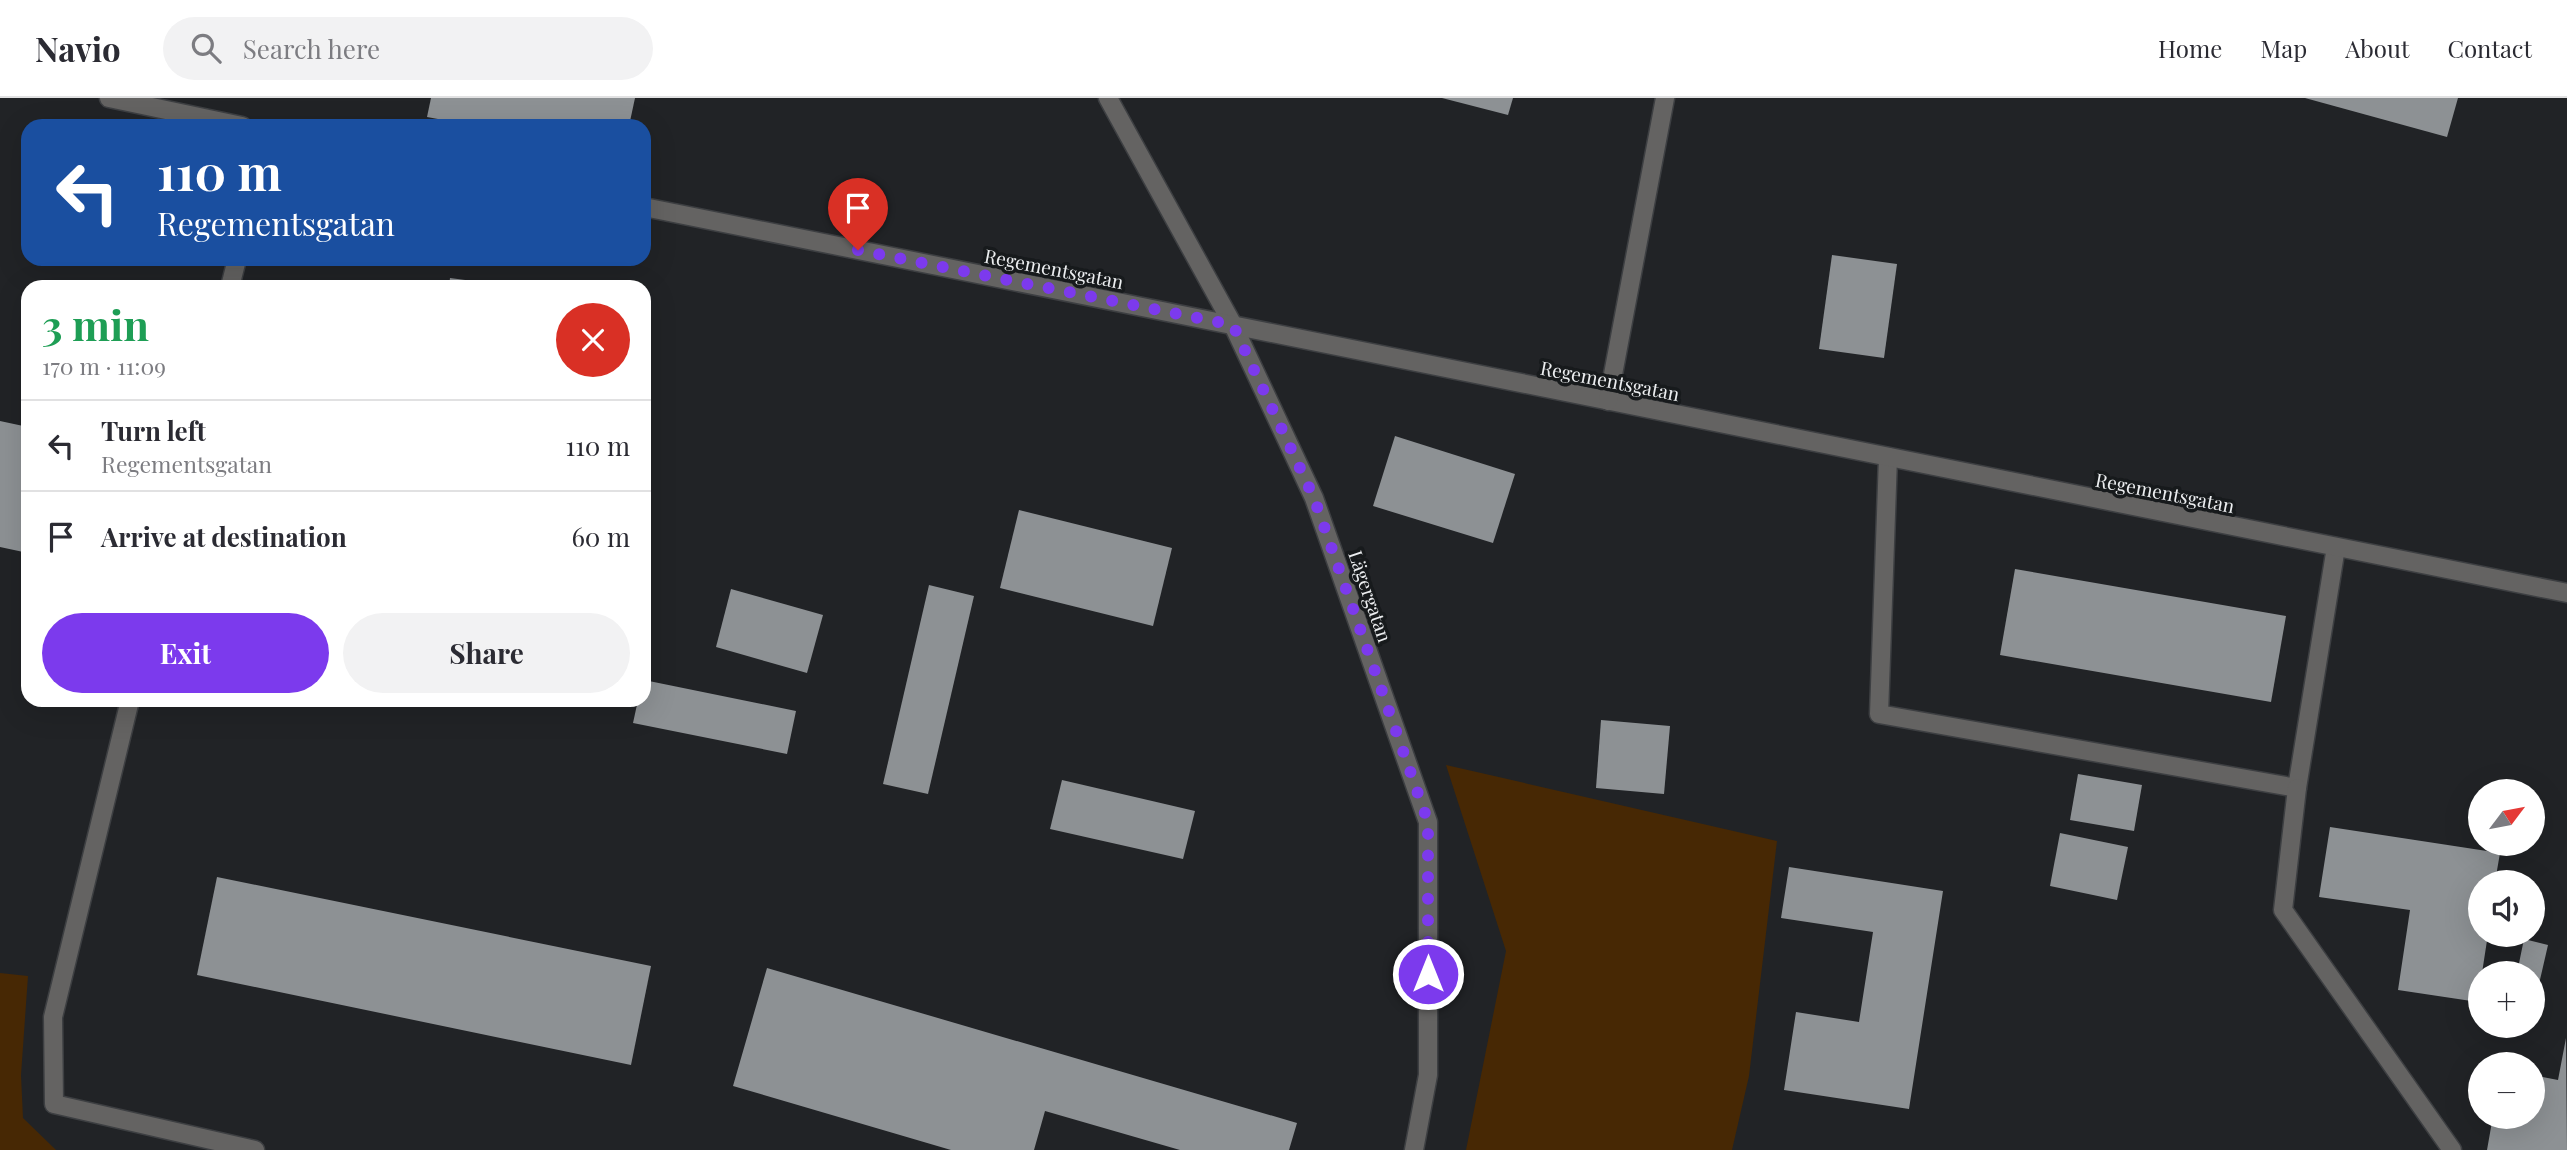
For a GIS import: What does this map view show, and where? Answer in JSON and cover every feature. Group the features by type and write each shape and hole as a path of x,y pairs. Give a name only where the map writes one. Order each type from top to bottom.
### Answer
{"street":[{"path":"109,98 209,119"},
{"name":"Lägergatan","path":"1108,98 1233,325 1314,498 1428,822 1428,1075 1414,1150"},
{"path":"1608,401 1665,98"},
{"name":"Regementsgatan","path":"651,208 2567,593"},
{"path":"1888,457 1879,714 2297,788"},
{"path":"2336,547 2297,788 2283,910 2452,1150"},
{"path":"128,707 53,1017 54,1104 255,1150"}],"shaded area":[{"path":"1446,765 1777,841 1749,1076 1732,1150 1466,1150 1506,951"},
{"path":"0,973 28,976 21,1075 23,1118 56,1150 0,1150"}],"building":[{"path":"431,98 635,98 630,119 427,117"},
{"path":"1442,98 1513,98 1508,115"},
{"path":"2305,98 2458,98 2447,137"},
{"path":"1832,255 1897,264 1884,358 1819,349"},
{"path":"0,421 21,426 21,552 0,547"},
{"path":"1395,436 1515,474 1493,543 1373,506"},
{"path":"1019,510 1172,548 1153,626 1000,588"},
{"path":"2015,569 2286,616 2271,702 2000,655"},
{"path":"929,585 974,596 928,794 883,784"},
{"path":"731,589 823,615 807,673 716,647"},
{"path":"651,681 796,711 787,754 633,723 636,707 651,707"},
{"path":"1601,720 1670,726 1664,794 1596,788"},
{"path":"2078,774 2142,785 2134,831 2070,820"},
{"path":"1062,780 1195,811 1183,859 1050,829"},
{"path":"2330,827 2468,848 2468,856 2499,856 2497,870 2468,870 2468,947 2486,947 2484,961 2468,961 2468,1000 2398,990 2410,910 2319,897"},
{"path":"2060,833 2128,847 2117,900 2050,886"},
{"path":"1789,867 1943,891 1909,1109 1784,1090 1796,1012 1859,1022 1873,932 1781,918"},
{"path":"217,877 651,966 631,1065 197,975"},
{"path":"2548,945 2544,961 2519,961 2522,947"},
{"path":"767,968 1297,1123 1289,1150 1180,1150 1045,1111 1034,1150 951,1150 733,1086"},
{"path":"2566,1038 2567,1150 2487,1150 2491,1129 2545,1129 2545,1078 2558,1080"}],"route":[{"path":"858,250 1233,325 1314,498 1428,822 1428,974"}]}
